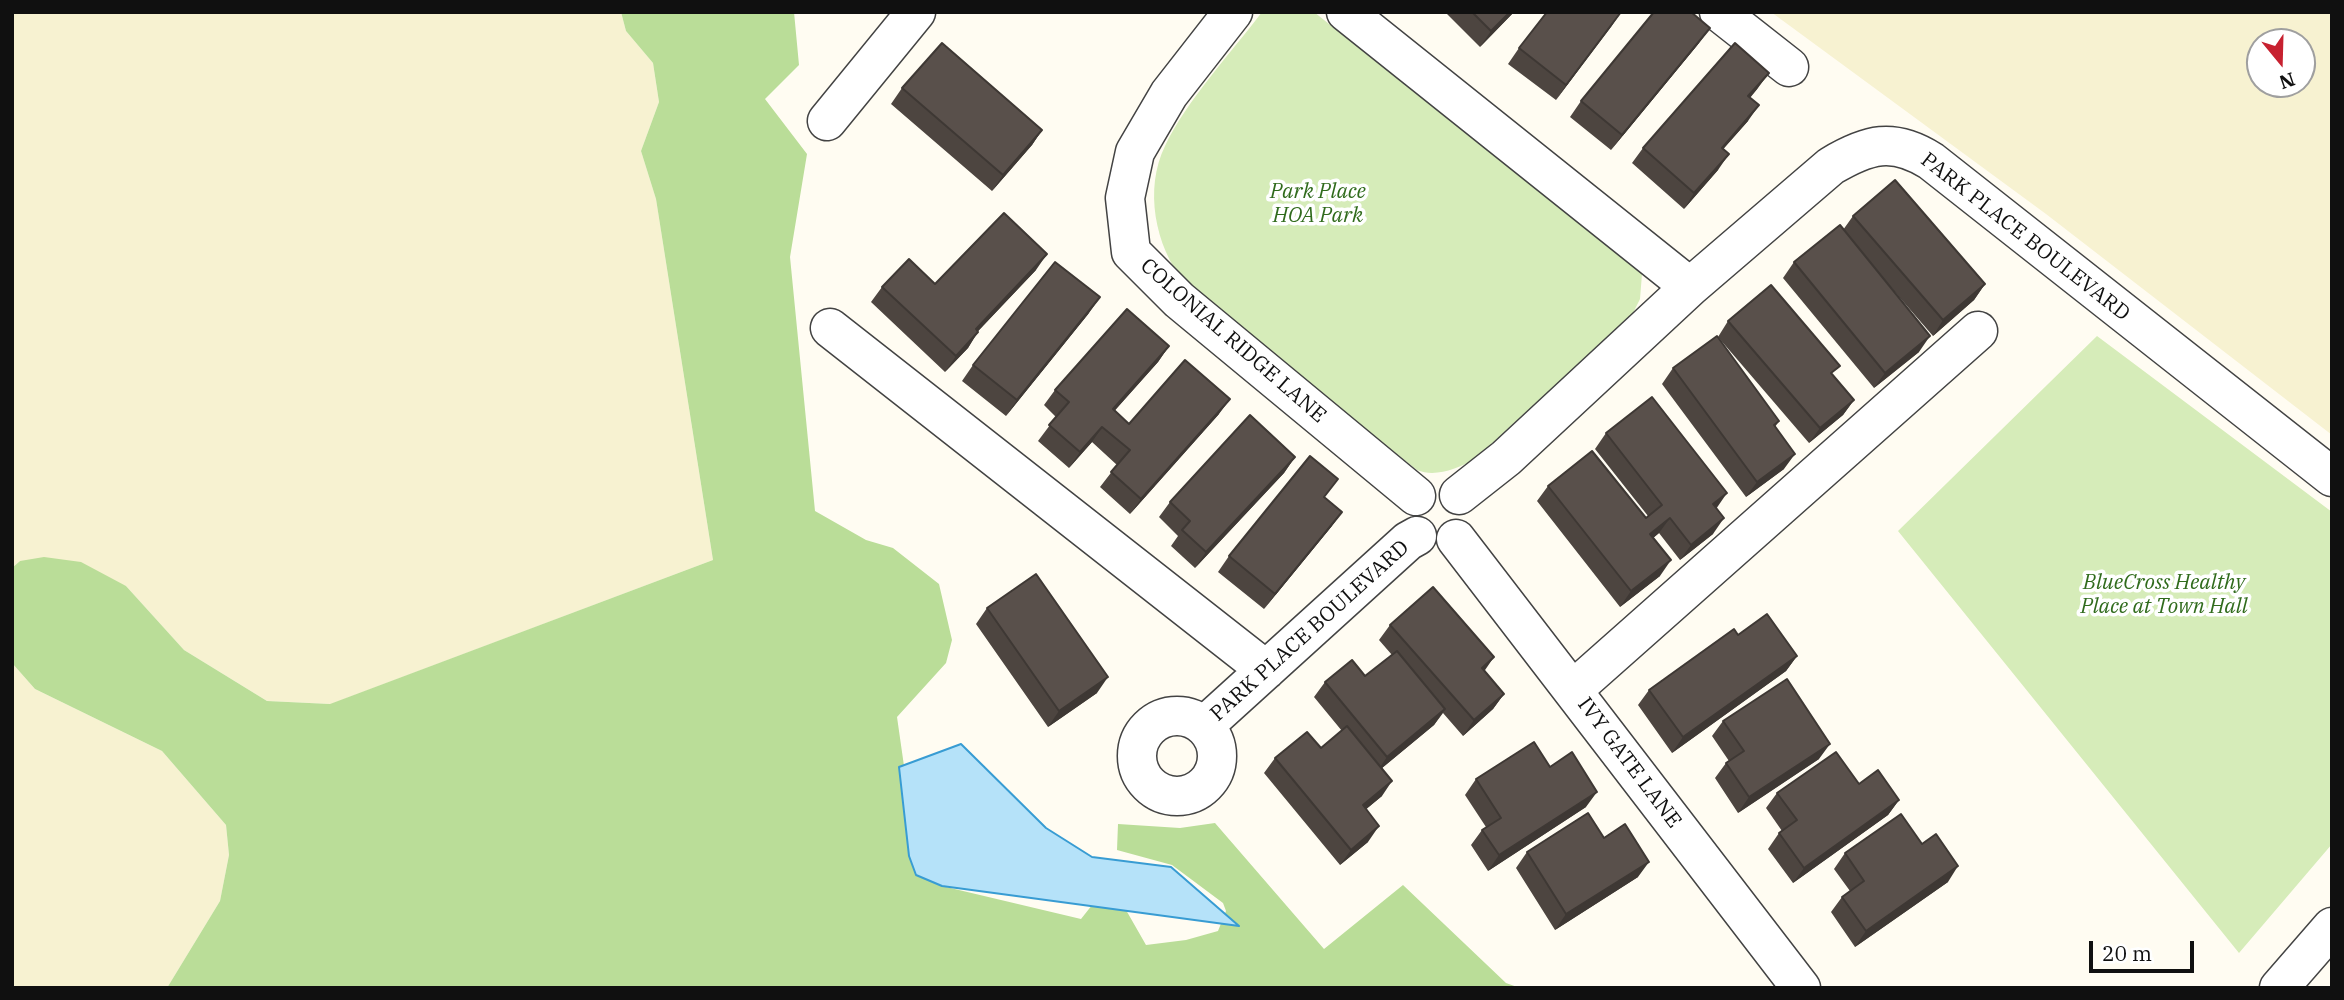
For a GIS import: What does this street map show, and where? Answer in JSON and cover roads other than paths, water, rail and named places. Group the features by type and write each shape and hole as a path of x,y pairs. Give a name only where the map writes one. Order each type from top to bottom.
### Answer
{"street":[{"path":"827,121 916,12"},
{"name":"COLONIAL RIDGE LANE","path":"1233,12 1169,94 1135,152 1125,198 1131,253 1180,300 1416,496"},
{"path":"1346,12 1690,287"},
{"path":"1719,12 1789,67"},
{"name":"PARK PLACE BOULEVARD","path":"1459,495 1506,458 1690,287 1831,166 1878,145 1901,147 1931,161 2332,477"},
{"path":"830,328 1266,670"},
{"path":"1574,690 1978,331"},
{"path":"1416,496 1433,487 1451,489 1459,495 1467,511 1467,520 1464,529 1456,538"},
{"name":"PARK PLACE BOULEVARD","path":"1416,496 1409,512 1412,529 1417,536 1425,542 1443,545 1456,538"},
{"name":"PARK PLACE BOULEVARD","path":"1204,726 1408,541 1417,536"},
{"name":"IVY GATE LANE","path":"1456,538 1801,988"},
{"path":"2279,988 2332,927"}],"water":[{"path":"961,744 1046,828 1092,857 1171,867 1239,926 942,886 916,875 909,856 899,767"}],"park label":[{"name":"Park Place HOA Park","path":"1318,204"},
{"name":"BlueCross Healthy Place at Town Hall","path":"2164,595"}]}
